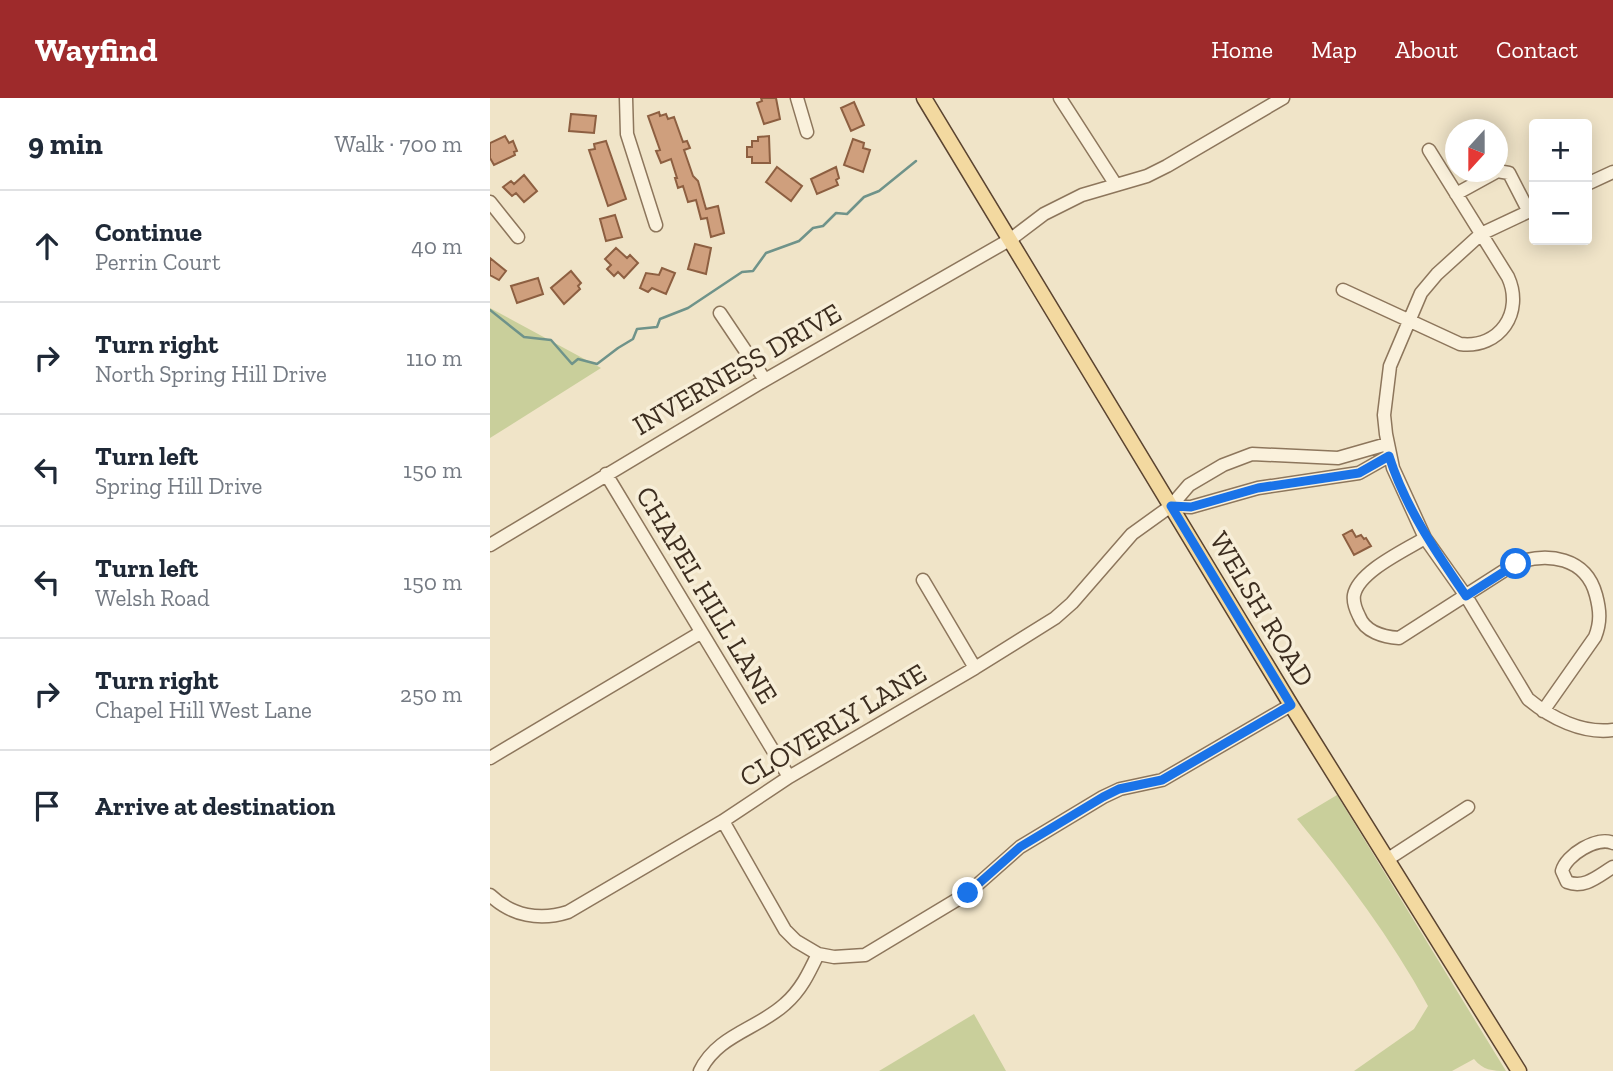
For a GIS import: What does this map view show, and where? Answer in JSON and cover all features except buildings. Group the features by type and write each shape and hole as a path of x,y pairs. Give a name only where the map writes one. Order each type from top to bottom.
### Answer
{"main road":[{"name":"WELSH ROAD","path":"924,98 1291,705 1519,1071"}],"street":[{"path":"626,98 627,134 656,225"},
{"path":"797,98 807,132"},
{"path":"1060,98 1116,185"},
{"name":"INVERNESS DRIVE","path":"490,545 765,380 1011,239 1044,214 1082,195 1147,176 1283,98"},
{"path":"1343,290 1460,344 1480,343 1499,332 1515,302 1514,289 1429,150"},
{"path":"1591,182 1613,172"},
{"path":"1508,173 1529,207"},
{"path":"1456,194 1477,182"},
{"path":"490,202 518,237"},
{"path":"1529,212 1481,234 1437,274 1421,293 1390,366 1384,415 1388,450 1397,478 1426,538 1466,596 1528,699 1543,711 1566,722 1587,728 1613,730"},
{"path":"720,313 765,380"},
{"path":"1171,506 1191,507 1258,488 1359,473 1388,450"},
{"name":"CLOVERLY LANE","path":"490,895 508,909 520,914 552,917 568,912 723,821 789,777 1055,618 1072,603 1132,534 1171,506 1189,485 1223,465 1252,454 1338,458 1388,450"},
{"name":"CHAPEL HILL LANE","path":"606,474 789,777"},
{"path":"1426,538 1366,575 1354,595 1362,623 1380,635 1399,638 1516,564 1536,558 1558,558 1576,566 1590,579 1599,605 1600,625 1595,637 1543,711"},
{"path":"923,580 975,668"},
{"path":"490,758 701,633"},
{"path":"723,821 785,930 796,941 818,954 834,957 865,955 968,893 1020,847 1086,807 1119,789 1162,780 1291,705"},
{"path":"1388,859 1468,807"},
{"path":"1613,843 1592,843 1564,863 1562,871 1567,882 1576,885 1587,883 1613,867"},
{"path":"700,1071 715,1049 785,1005 805,981 818,954"}],"green space":[{"path":"490,308 601,368 490,438"},
{"path":"1337,795 1506,1071 1488,1069 1474,1059 1452,1071 1354,1071 1414,1029 1428,1006 1367,909 1297,819"},
{"path":"974,1014 1006,1071 879,1071"}],"waterway":[{"path":"490,310 524,337 551,340 572,364 578,359 597,364 633,339 637,329 657,327 660,319 688,308 742,272 753,271 766,253 799,241 813,228 823,226 836,213 847,214 864,197 879,191 916,161"}],"route":[{"path":"968,893 1020,847 1103,797 1119,789 1162,780 1291,705 1171,506 1191,507 1258,488 1359,473 1389,456 1426,538 1466,596 1516,564"}]}
